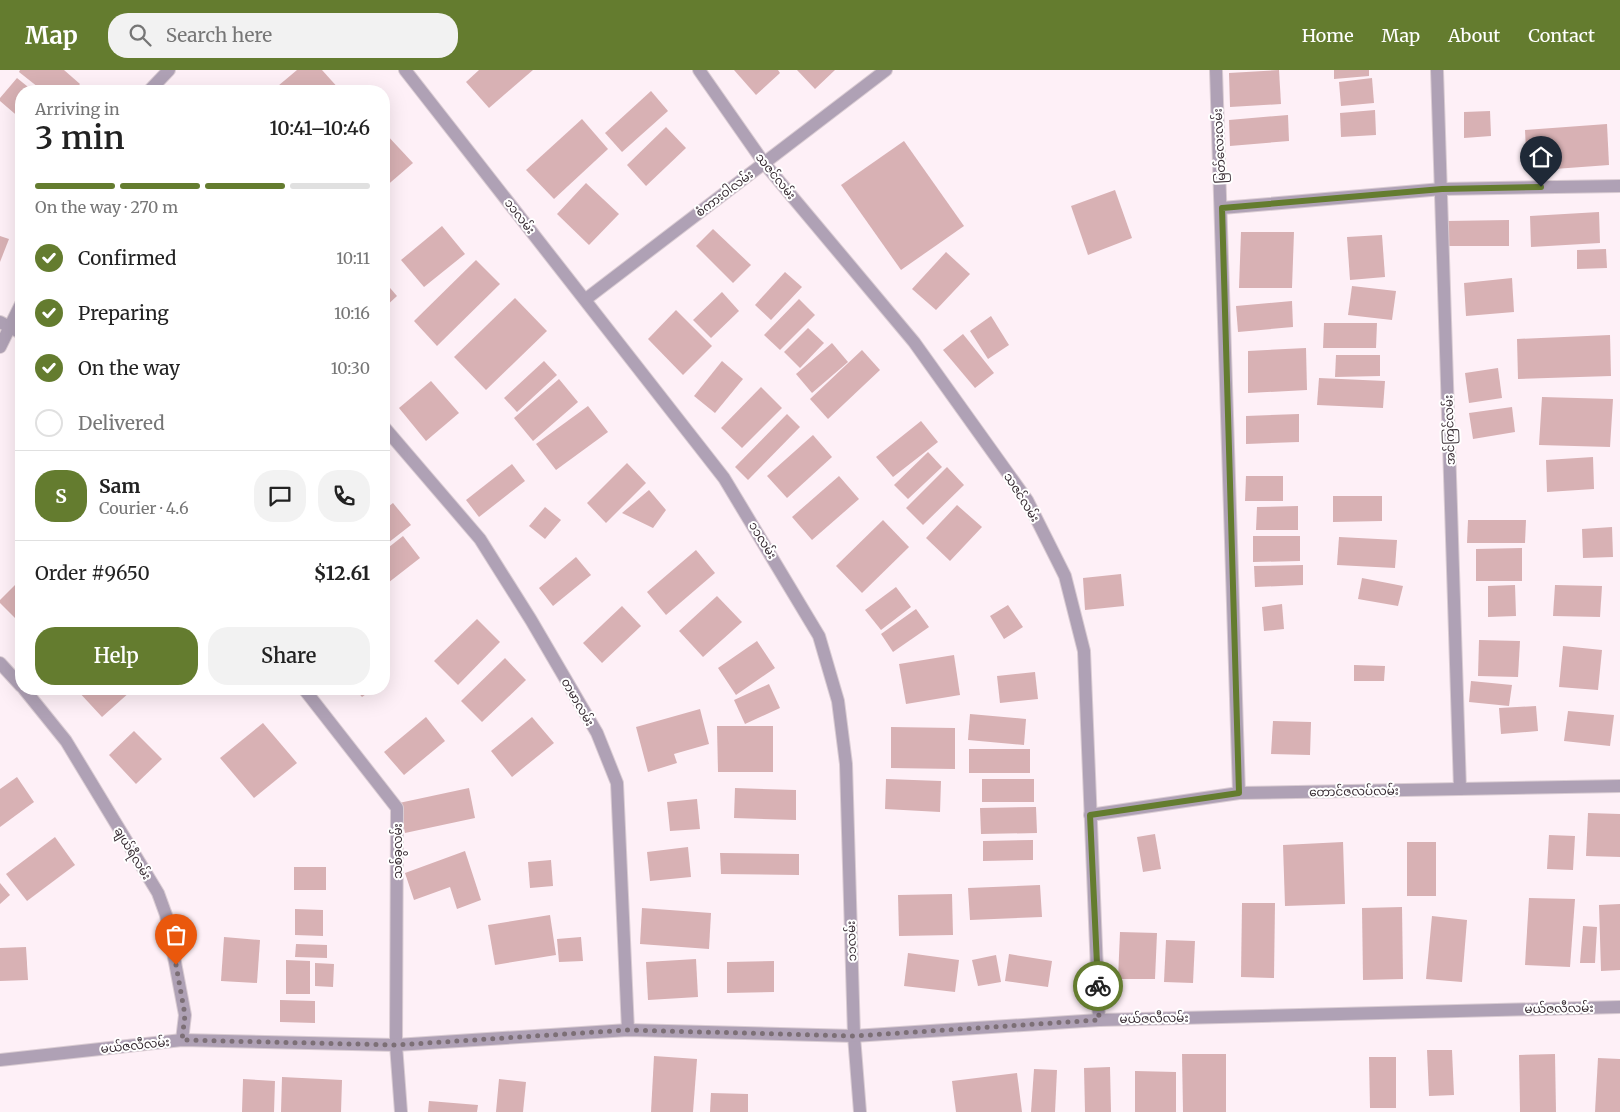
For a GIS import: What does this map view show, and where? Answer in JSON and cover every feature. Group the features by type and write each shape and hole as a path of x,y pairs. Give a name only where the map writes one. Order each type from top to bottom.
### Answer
{"street":[{"path":"155,85 169,70"},
{"name":"၁၁လမ်း","path":"405,70 586,299 724,478 819,636 838,701 846,764 854,1036 860,1112"},
{"name":"သဇင်လမ်း","path":"699,70 764,163 914,342 1026,500 1065,576 1084,651 1099,1020"},
{"name":"စံကားဝါလမ်း","path":"586,299 886,70"},
{"name":"မြတ်လေးလမ်း","path":"1216,70 1222,208 1239,793"},
{"name":"အင်ကြင်လမ်း","path":"1437,70 1460,789"},
{"path":"1222,208 1442,189 1620,186"},
{"path":"0,347 5,324 15,312"},
{"name":"တမာလမ်း","path":"390,434 480,539 531,620 597,733 618,783 628,1030"},
{"name":"ချယ်ရီလမ်း","path":"0,663 15,680"},
{"name":"ချယ်ရီလမ်း","path":"28,695 66,741 158,893 166,915 185,1015 182,1040"},
{"name":"သစ်ခွလမ်း","path":"309,695 397,808 396,1045 401,1112"},
{"name":"တောင်ဇလပ်လမ်း","path":"1090,815 1239,793 1620,786"},
{"name":"မယ်ဇလီလမ်း","path":"0,1060 182,1040 396,1045 628,1030 854,1036 1099,1020 1620,1007"}],"building":[{"path":"20,70 64,70 80,84 35,85 19,72"},
{"path":"297,70 322,70 336,85 279,85"},
{"path":"479,70 533,70 489,108 466,82"},
{"path":"734,70 778,70 780,73 756,95"},
{"path":"797,70 835,70 815,89"},
{"path":"1279,70 1281,104 1230,107 1229,73"},
{"path":"1334,70 1369,70 1369,76 1334,79"},
{"path":"17,78 26,85 15,85 15,114 0,101 0,98"},
{"path":"1372,78 1374,103 1341,106 1339,82"},
{"path":"651,91 668,111 622,152 605,133"},
{"path":"1375,110 1376,135 1341,137 1340,113"},
{"path":"1490,111 1491,136 1464,138 1464,112"},
{"path":"1288,115 1289,141 1230,146 1229,120"},
{"path":"582,119 608,149 554,199 526,170"},
{"path":"1607,124 1609,165 1527,171 1525,130"},
{"path":"666,127 686,148 646,186 627,165"},
{"path":"390,138 413,163 390,183"},
{"path":"904,141 964,226 901,270 841,185"},
{"path":"586,183 619,214 589,245 557,214"},
{"path":"1115,190 1132,238 1088,255 1071,206"},
{"path":"1599,212 1600,243 1531,247 1530,216"},
{"path":"1509,220 1509,246 1446,246 1446,221"},
{"path":"442,226 465,254 424,287 401,260"},
{"path":"713,229 751,265 733,283 696,246"},
{"path":"1241,232 1294,232 1292,288 1239,288"},
{"path":"1382,235 1385,277 1350,280 1347,237"},
{"path":"0,236 9,239 0,262"},
{"path":"1606,249 1607,268 1577,269 1577,250"},
{"path":"946,252 970,274 936,310 912,289"},
{"path":"476,260 500,284 437,346 414,321"},
{"path":"785,272 802,287 771,320 755,305"},
{"path":"1512,278 1514,312 1466,316 1464,283"},
{"path":"1352,286 1396,291 1392,320 1348,315"},
{"path":"390,288 397,296 390,302"},
{"path":"722,292 739,311 711,338 693,320"},
{"path":"515,298 547,331 486,390 454,357"},
{"path":"799,299 815,315 780,350 764,335"},
{"path":"1292,301 1293,327 1238,332 1236,306"},
{"path":"676,310 712,346 683,375 648,339"},
{"path":"991,316 1009,345 988,359 970,331"},
{"path":"1324,323 1377,323 1376,348 1323,348"},
{"path":"808,328 824,343 800,368 784,352"},
{"path":"963,334 994,373 975,388 943,350"},
{"path":"1610,335 1611,376 1518,379 1517,339"},
{"path":"832,343 848,362 812,393 796,374"},
{"path":"1306,348 1307,390 1248,393 1248,351"},
{"path":"862,350 880,370 828,419 810,399"},
{"path":"1336,355 1380,355 1380,376 1335,377"},
{"path":"544,361 557,375 517,412 504,398"},
{"path":"722,361 743,379 715,413 694,396"},
{"path":"1498,368 1502,398 1469,403 1465,373"},
{"path":"1319,378 1385,381 1383,408 1317,405"},
{"path":"559,379 578,402 533,441 514,418"},
{"path":"431,381 459,413 426,441 399,408"},
{"path":"761,387 782,408 742,448 721,428"},
{"path":"1542,397 1613,399 1610,447 1539,445"},
{"path":"588,406 608,432 556,470 536,444"},
{"path":"1512,407 1515,432 1473,439 1469,413"},
{"path":"787,414 800,427 748,480 735,467"},
{"path":"1299,414 1299,442 1246,444 1246,416"},
{"path":"921,421 938,442 893,477 876,457"},
{"path":"813,435 832,457 787,498 767,476"},
{"path":"928,452 942,467 908,499 894,485"},
{"path":"1593,457 1594,489 1547,492 1546,460"},
{"path":"627,463 646,483 606,523 587,503"},
{"path":"512,464 525,481 479,517 466,500"},
{"path":"947,467 964,485 923,525 906,508"},
{"path":"839,476 859,499 812,540 792,517"},
{"path":"1246,476 1283,476 1283,501 1245,501"},
{"path":"649,490 666,510 653,528 622,513"},
{"path":"1333,496 1382,496 1382,521 1333,522"},
{"path":"393,503 411,525 390,541 390,505"},
{"path":"957,505 982,527 950,561 926,538"},
{"path":"1298,506 1298,530 1256,530 1257,507"},
{"path":"545,507 561,520 545,539 529,526"},
{"path":"883,520 909,547 862,593 836,566"},
{"path":"1468,520 1526,520 1525,543 1467,543"},
{"path":"1612,527 1613,557 1583,558 1582,529"},
{"path":"403,536 420,558 390,581 390,546"},
{"path":"1253,536 1300,536 1300,561 1253,562"},
{"path":"1339,537 1397,540 1395,568 1337,565"},
{"path":"1522,548 1522,581 1476,581 1476,549"},
{"path":"696,550 715,573 666,615 647,592"},
{"path":"576,557 591,575 553,606 539,588"},
{"path":"1303,565 1303,585 1255,587 1254,566"},
{"path":"1121,574 1124,606 1085,610 1083,578"},
{"path":"1362,578 1403,586 1398,606 1358,599"},
{"path":"15,585 15,618 0,603 0,600"},
{"path":"1515,585 1516,616 1488,617 1488,586"},
{"path":"1555,585 1602,586 1600,617 1553,616"},
{"path":"896,587 911,607 881,630 865,610"},
{"path":"717,596 742,622 703,657 679,631"},
{"path":"1282,604 1284,629 1264,631 1262,607"},
{"path":"1008,605 1023,627 1004,639 990,616"},
{"path":"622,606 641,626 602,663 583,643"},
{"path":"916,609 929,627 893,652 881,634"},
{"path":"477,619 500,642 458,685 434,661"},
{"path":"1479,640 1520,641 1518,677 1478,676"},
{"path":"757,641 775,668 736,695 718,668"},
{"path":"1563,646 1602,650 1598,690 1559,687"},
{"path":"954,655 960,695 906,704 899,664"},
{"path":"505,658 526,680 482,722 461,701"},
{"path":"1354,665 1385,666 1384,681 1354,681"},
{"path":"1035,672 1038,699 1000,703 997,676"},
{"path":"1471,681 1512,685 1509,706 1469,702"},
{"path":"769,684 780,708 745,724 734,700"},
{"path":"82,695 127,695 102,717"},
{"path":"1536,706 1538,731 1501,734 1499,708"},
{"path":"700,709 709,744 674,754 677,763 648,772 636,727"},
{"path":"1568,711 1614,715 1610,746 1564,741"},
{"path":"970,714 1026,719 1024,745 968,740"},
{"path":"426,717 445,741 404,775 384,752"},
{"path":"532,717 554,743 512,777 491,751"},
{"path":"1273,721 1311,722 1310,755 1271,754"},
{"path":"263,723 297,763 254,798 220,758"},
{"path":"717,726 773,726 773,772 718,772"},
{"path":"891,727 955,728 955,769 891,768"},
{"path":"134,731 162,759 136,784 109,755"},
{"path":"969,749 1030,749 1030,773 969,773"},
{"path":"17,777 34,802 0,827 0,789"},
{"path":"886,779 941,781 940,812 885,809"},
{"path":"982,779 1034,779 1034,802 982,802"},
{"path":"469,788 475,818 405,833 399,803"},
{"path":"735,788 796,790 796,820 734,818"},
{"path":"697,799 700,829 670,831 667,802"},
{"path":"1036,807 1037,833 981,834 980,808"},
{"path":"1588,813 1620,814 1620,857 1586,856"},
{"path":"1155,834 1161,869 1143,872 1137,837"},
{"path":"1549,835 1575,836 1573,870 1547,869"},
{"path":"55,837 75,865 27,901 6,874"},
{"path":"1033,840 1033,860 983,861 983,841"},
{"path":"1343,842 1345,904 1285,906 1283,845"},
{"path":"1407,842 1436,842 1436,896 1407,896"},
{"path":"688,847 691,877 650,881 647,852"},
{"path":"465,851 481,900 457,909 450,887 414,900 405,873"},
{"path":"720,853 799,854 799,875 721,874"},
{"path":"551,860 553,886 530,888 528,862"},
{"path":"294,867 326,867 326,890 294,890"},
{"path":"0,883 10,895 0,904"},
{"path":"1040,885 1042,917 970,920 968,888"},
{"path":"952,894 953,935 899,936 898,895"},
{"path":"1529,898 1575,899 1570,967 1525,965"},
{"path":"1242,903 1275,903 1274,978 1241,977"},
{"path":"1620,904 1620,970 1601,971 1599,905"},
{"path":"1402,907 1403,979 1363,980 1362,908"},
{"path":"642,908 711,913 709,949 640,944"},
{"path":"295,909 323,910 323,936 295,935"},
{"path":"550,915 556,955 495,965 488,925"},
{"path":"1432,916 1467,920 1462,982 1426,979"},
{"path":"1583,926 1597,927 1595,963 1580,963"},
{"path":"1120,932 1157,933 1155,979 1118,979"},
{"path":"224,937 260,940 257,983 221,981"},
{"path":"581,937 583,961 559,962 557,939"},
{"path":"1166,940 1195,941 1193,983 1164,982"},
{"path":"296,944 327,945 327,958 295,957"},
{"path":"26,947 28,980 0,981 0,948"},
{"path":"908,953 959,960 955,992 904,986"},
{"path":"1009,954 1052,961 1048,987 1005,981"},
{"path":"996,955 1001,982 978,986 972,960"},
{"path":"696,959 698,997 648,1000 646,962"},
{"path":"286,960 310,961 310,994 286,994"},
{"path":"774,961 774,992 727,993 727,962"},
{"path":"315,963 334,964 333,987 315,986"},
{"path":"280,1000 315,1001 315,1023 280,1022"},
{"path":"1427,1050 1452,1050 1454,1095 1429,1096"},
{"path":"1182,1054 1226,1054 1226,1112 1183,1112"},
{"path":"1555,1054 1556,1112 1520,1112 1519,1055"},
{"path":"654,1056 697,1059 693,1112 651,1112"},
{"path":"1369,1057 1396,1057 1396,1108 1370,1108"},
{"path":"1598,1058 1620,1059 1620,1112 1595,1112"},
{"path":"1110,1067 1111,1112 1085,1112 1084,1068"},
{"path":"1034,1069 1057,1070 1055,1112 1031,1112"},
{"path":"1135,1071 1176,1072 1176,1112 1135,1112"},
{"path":"1017,1073 1022,1112 956,1112 952,1081"},
{"path":"282,1077 342,1080 341,1112 281,1112"},
{"path":"243,1079 275,1081 274,1112 242,1112"},
{"path":"499,1079 526,1082 523,1112 496,1112"},
{"path":"711,1093 748,1094 748,1112 710,1112"},
{"path":"429,1101 478,1105 477,1112 428,1112"}],"way so far":[{"path":"176,965 185,1015 182,1040 396,1045 628,1030 854,1036 1099,1020 1098,986"}],"route":[{"path":"1098,986 1090,815 1239,793 1222,208 1442,189 1541,187"}]}
